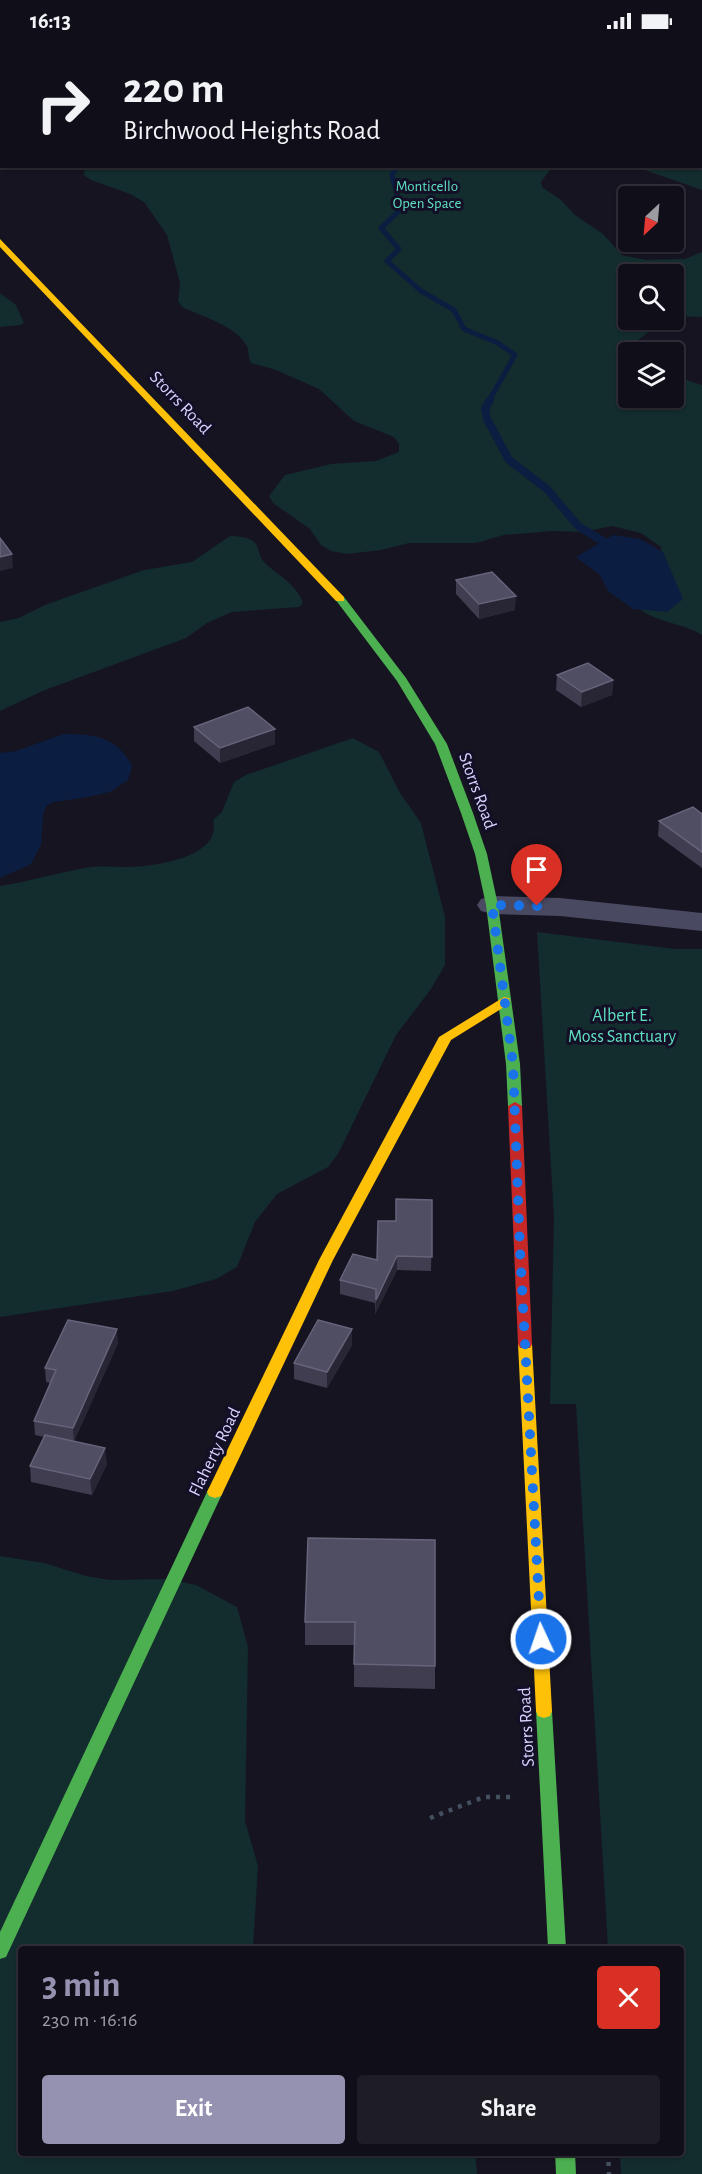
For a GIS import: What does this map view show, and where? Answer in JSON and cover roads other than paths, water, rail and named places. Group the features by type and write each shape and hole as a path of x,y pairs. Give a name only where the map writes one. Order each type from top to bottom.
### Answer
{"main road":[{"name":"Storrs Road","path":"0,242 339,599 402,680 441,744 481,854 492,905 513,1064 525,1351 557,1946"},
{"name":"Flaherty Road","path":"0,1951 154,1621 337,1240 446,1037 504,1001"},
{"path":"565,2156 566,2174"}],"street":[{"path":"492,905 560,907 702,922"}],"water":[{"path":"613,535 640,539 663,552 683,599 667,612 633,609 608,591 600,575 576,557"},
{"path":"64,734 95,736 112,743 126,756 132,766 128,780 110,792 54,802 46,806 43,815 41,845 31,864 0,878 0,753 16,751"}],"waterway":[{"path":"396,168 392,175 401,209 381,228 399,249 387,261 421,291 454,310 464,329 498,343 515,355 489,401"},
{"path":"490,400 485,409 487,419 509,460 547,489 579,527 603,541"}],"park label":[{"name":"Monticello Open Space","path":"427,194"},
{"name":"Albert E. Moss Sanctuary","path":"622,1026"}]}
